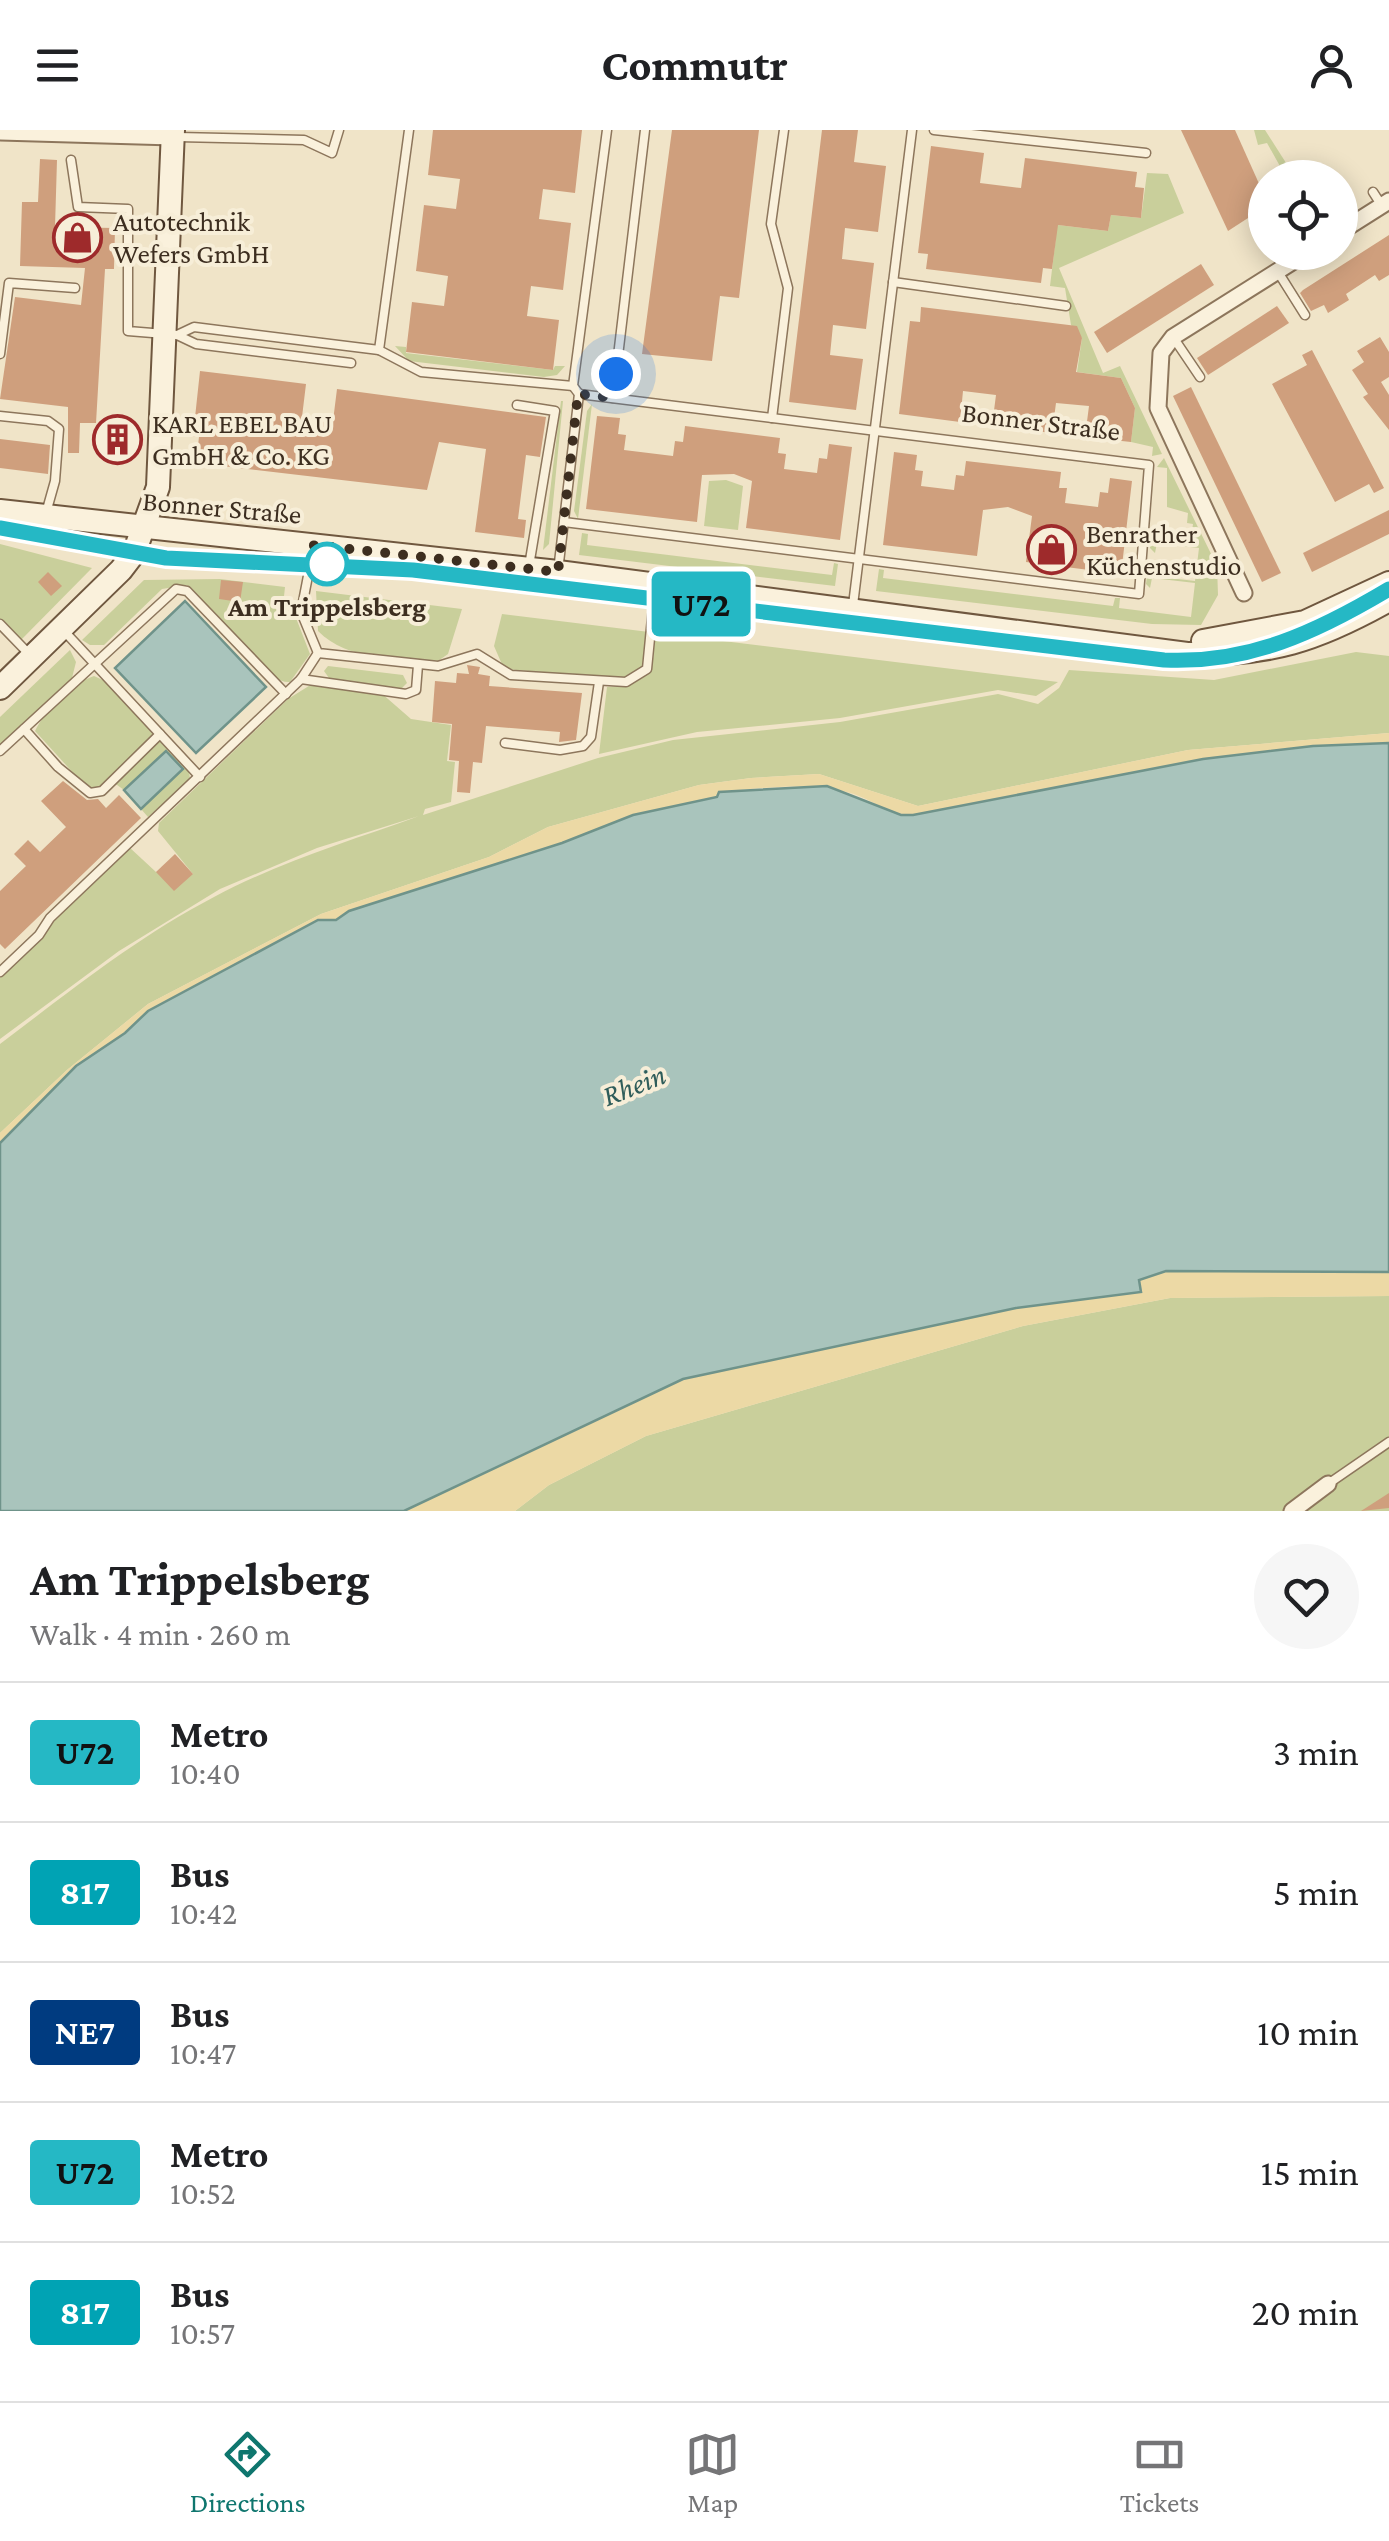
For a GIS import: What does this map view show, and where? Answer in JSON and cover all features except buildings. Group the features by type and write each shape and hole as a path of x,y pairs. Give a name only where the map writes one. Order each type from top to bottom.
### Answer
{"main road":[{"path":"0,688 121,570 144,530 158,487 172,335 173,134"},
{"name":"Bonner Straße","path":"0,511 144,530 558,572 1136,644 1274,640"},
{"path":"1274,640 1389,582"},
{"path":"1274,640 1318,638 1389,600"}],"street":[{"path":"0,132 173,134"},
{"path":"1358,218 1381,200"},
{"path":"1244,592 1158,408 1158,368 1161,353 1174,337 1281,270"},
{"path":"1292,1511 1328,1484"}],"lane":[{"path":"173,134 304,140 332,152 339,130"},
{"path":"379,350 409,130"},
{"path":"558,572 607,130"},
{"path":"613,398 646,130"},
{"path":"772,418 788,288 771,224 784,130"},
{"path":"852,610 912,130"},
{"path":"934,130 1146,153"},
{"path":"71,160 78,207 128,209 128,332 172,335 196,344 351,363"},
{"path":"1278,272 1305,316"},
{"path":"893,282 1066,306"},
{"path":"0,354 8,283 75,288"},
{"name":"Bonner Straße","path":"172,335 194,327 379,350 421,372 1149,464 1138,594 564,522"},
{"path":"1174,337 1200,377"},
{"path":"518,405 555,410 528,570"},
{"path":"0,416 48,421 58,429 55,480 44,518"},
{"path":"314,545 300,612 318,654"},
{"path":"318,654 418,666 451,665 466,655 476,654 512,675 626,682 647,669 655,586"},
{"path":"0,751 164,595 176,590 187,591 286,694"},
{"path":"0,624 32,657"},
{"path":"62,629 200,776"},
{"path":"0,972 301,679 318,654"},
{"path":"301,679 406,694 416,690 418,666"},
{"path":"505,744 560,750 583,746 591,737 599,682"},
{"path":"24,729 58,768 90,793 102,791 160,734"},
{"path":"1328,1484 1389,1442"}],"green space":[{"path":"1254,130 1265,130 1284,160 1277,160 1267,143 1258,145"},
{"path":"1147,173 1168,174 1184,213 1059,268 1103,373 1120,366 1162,454 1152,456 1153,447 1131,442 1135,408 1121,378 1077,372 1082,338 1071,325 1065,288 1050,286 1056,237 924,209 1108,231 1111,215 1141,218"},
{"path":"395,346 406,347 406,353 553,370 555,366 565,366 557,375 544,377 409,361"},
{"path":"561,401 549,544 543,550"},
{"path":"592,404 578,519 574,511 587,411"},
{"path":"1164,458 1217,566 1218,595 1201,625 1152,624 876,591 879,569 884,570 883,578 1113,606 1115,598 1120,598 1119,608 1191,617 1195,583 1152,578 1150,588 1146,584 1148,568 1153,566 1152,576 1195,581 1199,548 1157,543 1155,553 1150,548 1151,535 1157,532 1157,542 1190,545 1193,524 1187,523 1188,513 1167,507 1167,468 1157,467"},
{"path":"726,480 743,486 738,530 704,526 709,481"},
{"path":"582,533 588,534 587,545 832,575 834,563 838,564 835,586 579,555"},
{"path":"0,544 92,568 20,641 0,620"},
{"path":"220,579 285,587 282,615 296,618 310,654 290,682 278,680 250,659 187,585 162,589 104,645 90,645 82,640 144,580"},
{"path":"316,591 462,609 448,654 438,661 374,656 344,648 318,631"},
{"path":"502,614 1058,682 1036,696 998,690 840,718 697,732 599,754 607,687 635,681 648,671 654,644 648,643 645,665 625,679 504,669 494,646"},
{"path":"70,650 76,662 72,678 0,745 0,717"},
{"path":"1356,652 1389,656 1389,733 1188,750 918,806 819,774 751,778 699,785 548,827 489,857 321,914 148,1004 67,1070 0,1133 0,1044 131,947 214,897 289,863 419,816 317,848 220,889 119,951 0,1039 0,975 129,847 156,872 193,874 158,831 159,823 288,699 312,684 380,692 411,719 451,725 447,761 455,762 451,802 425,809 423,815 598,758 673,740 840,722 998,694 1038,704 1059,688 1069,670 1214,680"},
{"path":"328,666 403,675 407,683 401,689 329,678 324,671"},
{"path":"94,676 105,681 156,735 101,788 87,788 35,731 60,698"},
{"path":"158,738 189,771 190,779 148,817 141,809 183,769 167,751 124,790 113,782"},
{"path":"1389,1296 1389,1511 515,1511 549,1485 646,1436 1023,1326 1170,1298"}],"sand":[{"path":"1389,733 1389,743 1312,746 1203,759 913,815 837,790 770,787 719,792 717,797 633,815 562,844 349,911 336,920 318,920 148,1011 125,1033 76,1066 0,1143 0,1133 67,1070 148,1004 321,914 489,857 548,827 699,785 751,778 819,774 918,806 1188,750"},
{"path":"1166,1271 1389,1272 1389,1296 1170,1298 1023,1326 646,1436 549,1485 515,1511 404,1511 683,1379 1016,1308 1140,1292 1139,1280"}],"water":[{"path":"185,601 266,687 196,753 115,668"},
{"name":"Rhein","path":"1389,743 1389,1272 1166,1271 1139,1280 1141,1292 1016,1308 683,1379 404,1511 0,1511 0,1143 76,1066 125,1033 148,1011 318,920 336,920 349,911 562,843 633,815 717,797 719,792 827,786 901,815 913,815 1203,759 1313,746"},
{"path":"166,751 183,769 141,809 124,790"}],"tram line":[{"path":"0,528 166,557 413,570 1163,660 1194,660 1253,651 1309,632 1389,590"}],"metro line":[{"name":"U72","path":"0,528 166,558 413,570 1164,660 1222,659 1254,653 1317,630 1389,589"}],"place":[{"name":"Autotechnik Wefers GmbH","path":"78,237"},
{"name":"KARL EBEL BAU GmbH & Co. KG","path":"117,439"},
{"name":"Benrather Küchenstudio","path":"1051,549"},
{"name":"Am Trippelsberg","path":"327,564"}],"route":[{"path":"327,564 310,564 314,545 558,572 578,394 613,398 616,374"}]}
